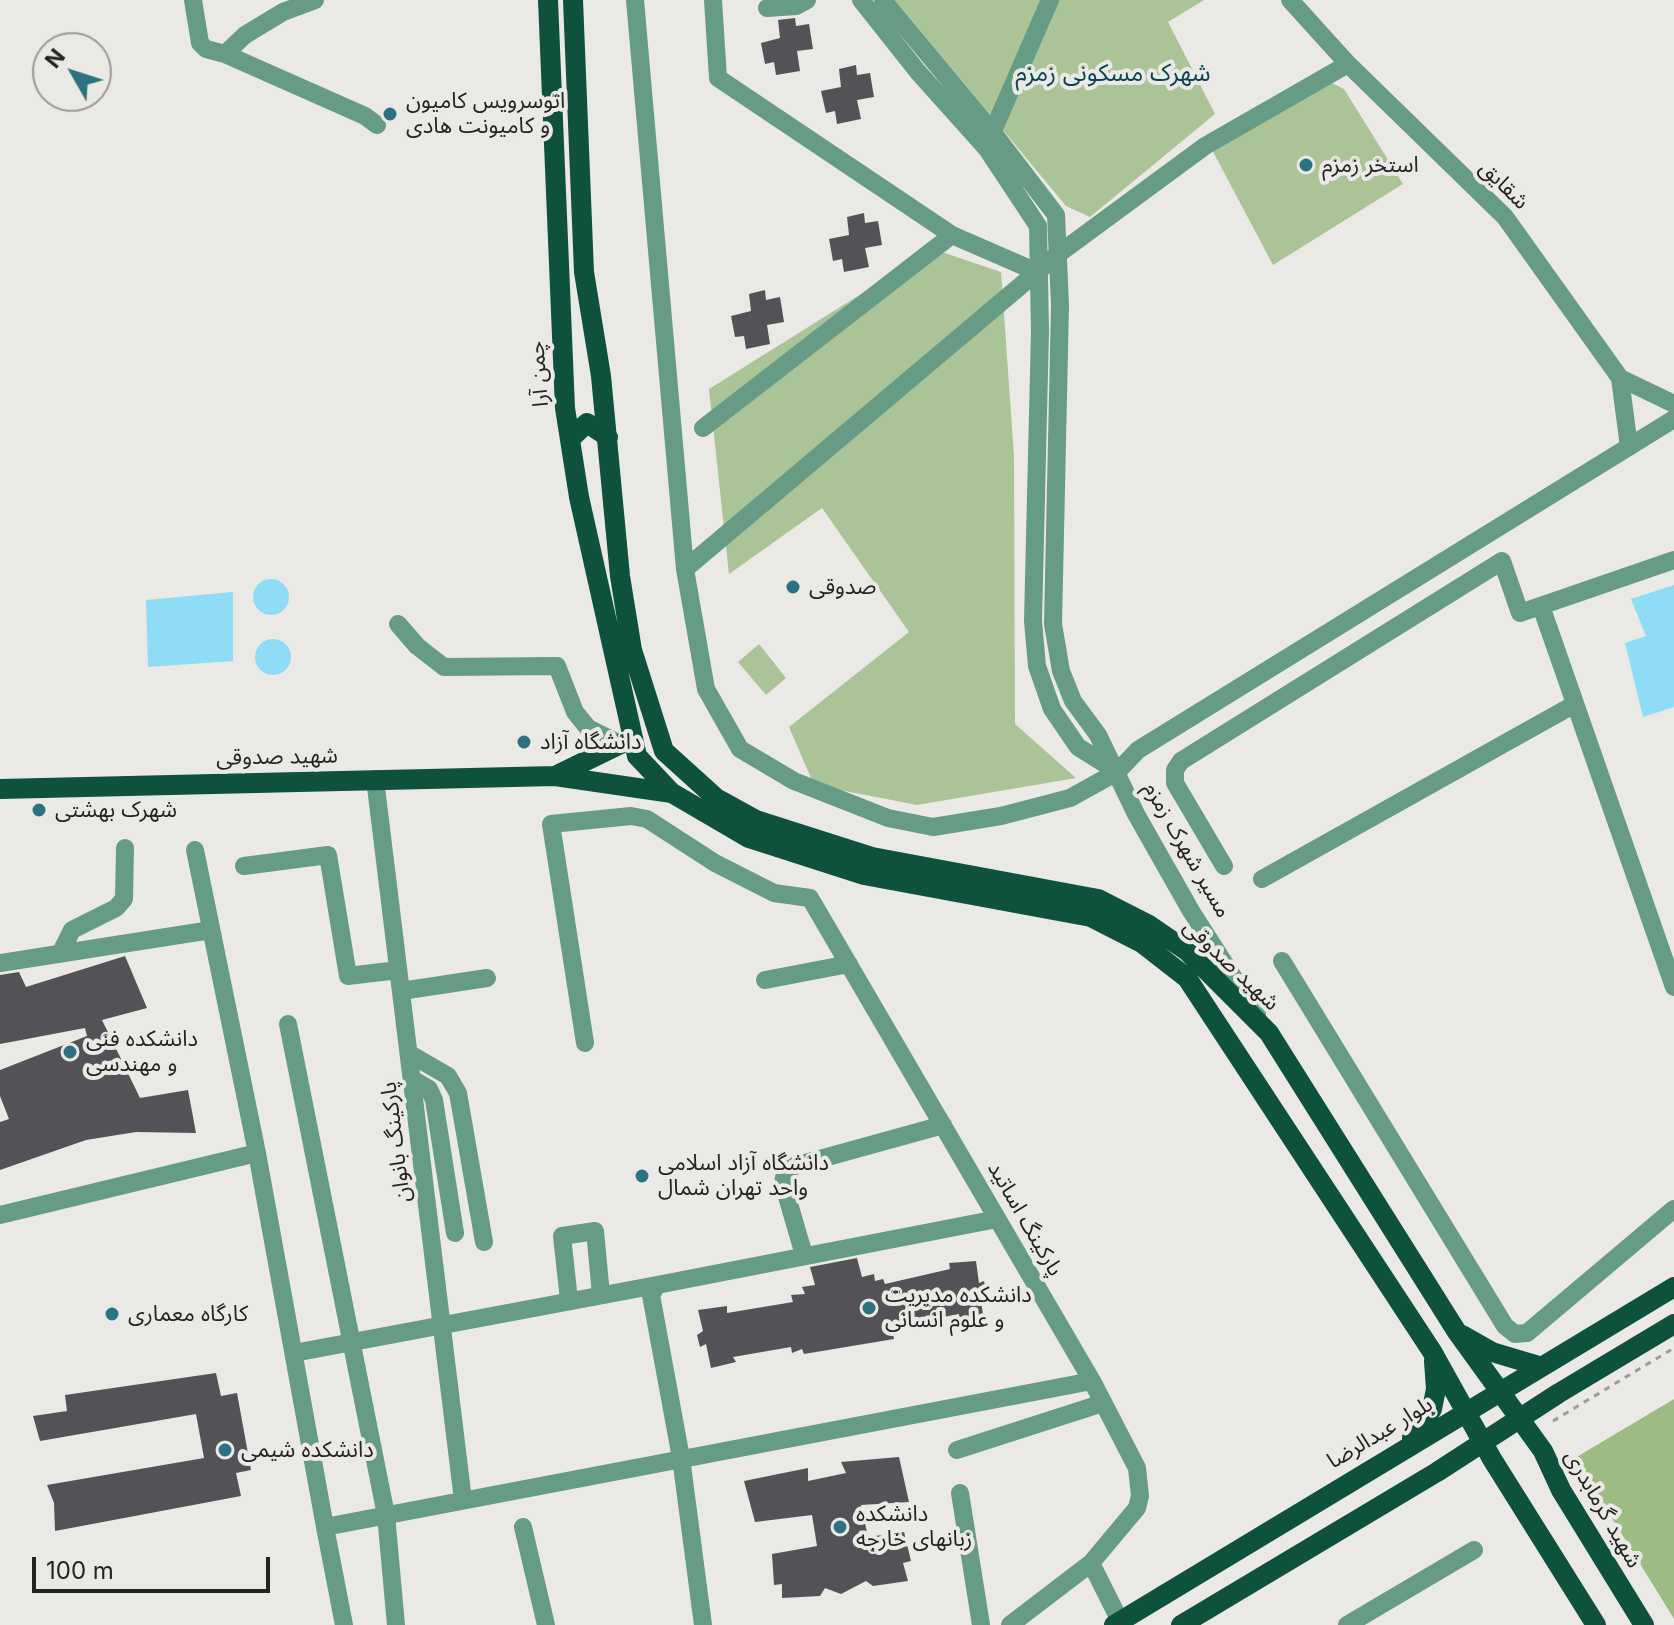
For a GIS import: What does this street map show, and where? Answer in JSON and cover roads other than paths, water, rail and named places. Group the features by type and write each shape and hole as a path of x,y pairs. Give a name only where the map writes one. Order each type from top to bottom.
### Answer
{"main road":[{"name":"چمن آرا","path":"548,0 562,363 579,497 626,741"},
{"path":"573,0 584,272 608,437"},
{"path":"562,363 580,379 588,377 598,358"},
{"path":"570,439 587,423 608,437"},
{"name":"شهید صدوقی","path":"608,437 620,576 632,650 664,751 716,798 756,820 872,857 1098,899 1149,925 1187,951 1269,1033 1497,1391"},
{"path":"555,776 626,741"},
{"name":"شهید صدوقی","path":"626,741 672,793 749,838 864,875 1091,917 1142,943 1187,978 1220,1023 1433,1353 1483,1442"},
{"name":"شهید صدوقی","path":"0,789 555,776 672,793"},
{"name":"بلوار عبدالرضا","path":"1117,1623 1408,1444 1674,1287"},
{"path":"1181,1625 1674,1324"},
{"path":"1457,1332 1492,1352 1539,1366"},
{"path":"1408,1444 1432,1409 1436,1389 1433,1353"},
{"name":"شهید گرمابدری","path":"1497,1391 1543,1451 1561,1490 1644,1625"},
{"path":"1483,1442 1596,1625"}],"street":[{"path":"193,0 200,43 206,49 225,54 365,116 377,125"},
{"path":"225,54 245,35 283,12 315,0"},
{"path":"635,0 685,569 706,689 740,749 794,781 888,818 933,827 1001,816 1070,798 1117,772 1138,750 1674,419"},
{"path":"713,0 718,78 952,235 1037,272"},
{"path":"767,8 796,6 807,0"},
{"path":"861,0 926,68"},
{"path":"883,0 926,68 987,149 1038,226 1040,331 1033,621 1037,666 1052,709 1078,747 1117,772"},
{"path":"987,149 991,130 1050,0"},
{"name":"شقایق","path":"1290,0 1348,64 1505,217 1620,378 1674,404"},
{"path":"685,569 1057,255 1205,146 1348,64"},
{"name":"مسیر شهرک زمزم","path":"926,68 991,130 1056,215 1060,305 1053,624 1061,671 1073,701 1098,735 1152,841 1269,1033"},
{"path":"703,428 952,235"},
{"path":"1620,378 1629,447"},
{"path":"1224,866 1175,783 1175,770 1181,761 1502,561 1520,613 1674,560"},
{"path":"1541,606 1674,987"},
{"path":"398,624 417,646 444,667 557,666 575,712 588,728 626,741"},
{"path":"1262,879 1575,704"},
{"name":"پارکینگ بانوان","path":"375,779 463,1500"},
{"name":"پارکینگ اساتید","path":"585,1043 551,824 631,816 647,819 715,863 774,893 810,898 1092,1381 1137,1468 1140,1496 1137,1508 1091,1563 1010,1625"},
{"path":"60,954 72,930 116,908 124,899 125,848"},
{"path":"195,850 257,1153 344,1625"},
{"path":"244,866 328,855 348,976 398,970"},
{"path":"0,963 211,930"},
{"path":"1187,951 1200,953 1210,939"},
{"path":"1282,961 1500,1318 1515,1334 1527,1333 1674,1209"},
{"path":"765,980 849,964"},
{"path":"401,991 487,978"},
{"path":"288,1024 386,1515 396,1625"},
{"path":"410,1054 448,1076 458,1093 484,1242"},
{"path":"412,1079 429,1089 434,1100 455,1233"},
{"path":"804,1255 783,1183 785,1173 791,1167 943,1125"},
{"path":"0,1215 257,1153"},
{"path":"294,1353 997,1219"},
{"path":"569,1300 562,1236 595,1231 601,1295"},
{"path":"657,1285 651,1295 681,1458 703,1625"},
{"path":"325,1527 1092,1381"},
{"path":"957,1450 1103,1403"},
{"path":"960,1493 981,1625"},
{"path":"523,1527 546,1625"},
{"path":"1347,1625 1474,1550"},
{"path":"1091,1563 1117,1623"}],"water":[{"path":"271,579 284,584 289,597 284,610 271,615 258,610 253,597 258,584"},
{"path":"1674,585 1674,707 1643,717 1625,643 1646,636 1631,599"},
{"path":"233,592 233,661 148,667 146,600"},
{"path":"273,639 286,644 291,657 286,670 273,675 260,670 255,657 260,644"}],"place":[{"name":"اتوسرویس کامیون و کامیونت هادی","path":"390,114"},
{"name":"استخر زمزم","path":"1306,165"},
{"name":"صدوقی","path":"793,587"},
{"name":"دانشگاه آزاد","path":"524,742"},
{"name":"شهرک بهشتی","path":"39,810"},
{"name":"دانشکده فنی و مهندسی","path":"70,1052"},
{"name":"دانشگاه آزاد اسلامی واحد تهران شمال","path":"642,1176"},
{"name":"دانشکده مدیریت و علوم انسانی","path":"869,1308"},
{"name":"کارگاه معماری","path":"112,1314"},
{"name":"دانشکده شیمی","path":"225,1450"},
{"name":"دانشکده زبانهای خارجه","path":"840,1527"}],"district":[{"name":"شهرک مسکونی زمزم","path":"1113,74"}]}
